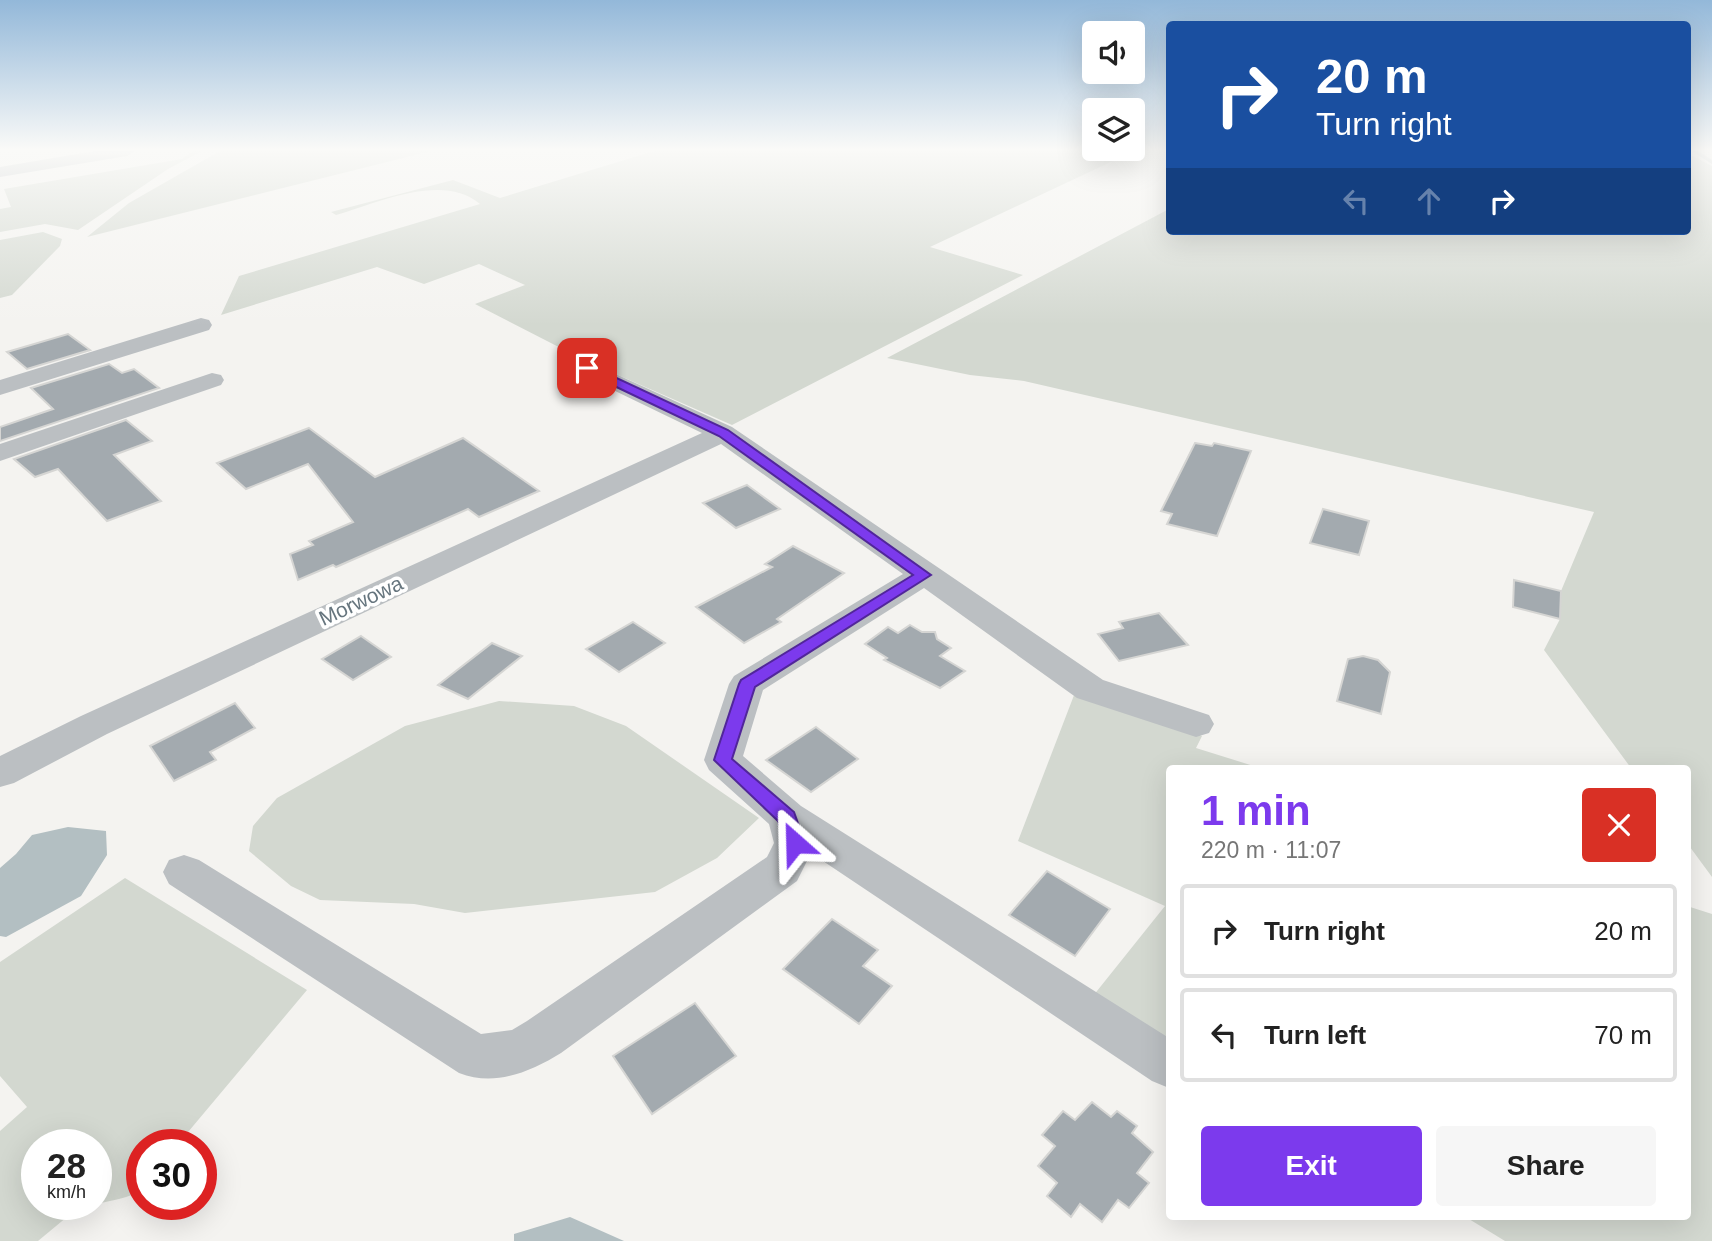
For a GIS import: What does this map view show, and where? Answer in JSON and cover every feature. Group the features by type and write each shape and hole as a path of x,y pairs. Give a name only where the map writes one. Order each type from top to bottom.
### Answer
{"street":[{"path":"0,388 201,325"},
{"path":"587,368 723,433 1090,690 1196,724"},
{"path":"0,453 212,380"},
{"name":"Morwowa","path":"0,772 94,725 723,433"},
{"path":"923,575 747,684 723,760 787,817 1166,1063"},
{"path":"184,872 476,1057 519,1052 544,1037 782,869 795,843 787,817"}],"shaded area":[{"path":"0,209 109,209 78,230 45,224 0,232"},
{"path":"122,209 199,209 87,237"},
{"path":"355,209 336,215 331,212"},
{"path":"464,209 1011,209 930,247 1023,275 732,425 586,361 475,304 525,285 479,264 424,284 377,267 221,315 239,276"},
{"path":"1691,209 1712,209 1712,877 1691,848 1691,765 1629,765 1544,650 1560,619 1561,591 1594,512 1024,381 970,375 887,358 1166,211 1166,235 1691,235"},
{"path":"43,232 62,239 60,246 12,295 0,298 0,240"},
{"path":"1076,690 1202,736 1196,748 1250,765 1166,765 1166,1039 1093,996 1165,906 1018,841"},
{"path":"499,701 574,706 626,726 759,818 717,858 655,892 465,913 414,904 320,900 291,886 249,851 253,826 277,798 405,726"},
{"path":"68,827 106,831 107,855 81,896 6,937 0,936 0,868 32,835"},
{"path":"125,878 307,990 191,1129 126,1129 126,1197 112,1200 112,1129 21,1129 21,1220 63,1220 38,1241 0,1241 0,1131 27,1107 0,1076 0,962"},
{"path":"1691,907 1712,914 1712,1241 1505,1241 1471,1220 1691,1220"},
{"path":"570,1217 624,1241 514,1241 514,1234"}],"building":[{"path":"68,334 90,350 27,369 7,352"},
{"path":"109,364 122,373 134,369 159,388 0,441 0,427 53,409 31,388"},
{"path":"126,420 152,441 114,455 161,501 107,521 58,469 35,477 14,459"},
{"path":"309,428 375,477 463,438 539,491 479,517 468,509 336,567 333,565 298,580 290,554 313,545 309,541 353,522 308,464 246,489 217,463"},
{"path":"1195,443 1212,446 1214,443 1251,451 1217,536 1167,524 1172,514 1161,511"},
{"path":"747,485 780,509 736,528 703,503"},
{"path":"1323,509 1369,521 1359,555 1310,543"},
{"path":"793,546 844,573 777,619 781,622 744,643 696,607 772,567 765,564"},
{"path":"1514,580 1561,591 1560,619 1513,607"},
{"path":"1159,613 1188,645 1119,661 1098,634 1123,628 1119,622"},
{"path":"633,622 665,643 619,672 586,649"},
{"path":"910,625 922,632 935,632 937,639 951,648 940,656 965,671 940,688 884,660 887,658 865,644 888,627 898,633"},
{"path":"361,636 391,657 353,680 322,659"},
{"path":"492,643 522,656 468,699 438,685"},
{"path":"1363,656 1378,660 1390,672 1381,714 1337,701 1348,659"},
{"path":"235,703 255,728 210,752 216,760 174,781 150,746"},
{"path":"816,727 858,759 811,792 766,760"},
{"path":"1047,871 1110,909 1075,956 1009,915"},
{"path":"832,919 878,950 863,966 892,986 859,1024 783,969"},
{"path":"695,1003 736,1056 652,1114 613,1056"},
{"path":"1092,1102 1111,1117 1117,1111 1137,1126 1132,1133 1153,1152 1137,1173 1149,1183 1129,1208 1118,1200 1102,1222 1080,1204 1071,1217 1047,1196 1057,1183 1038,1166 1055,1146 1042,1135 1063,1111 1075,1120"}],"route":[{"path":"587,368 723,433 923,575 747,684 723,760 787,817 795,843"}]}
